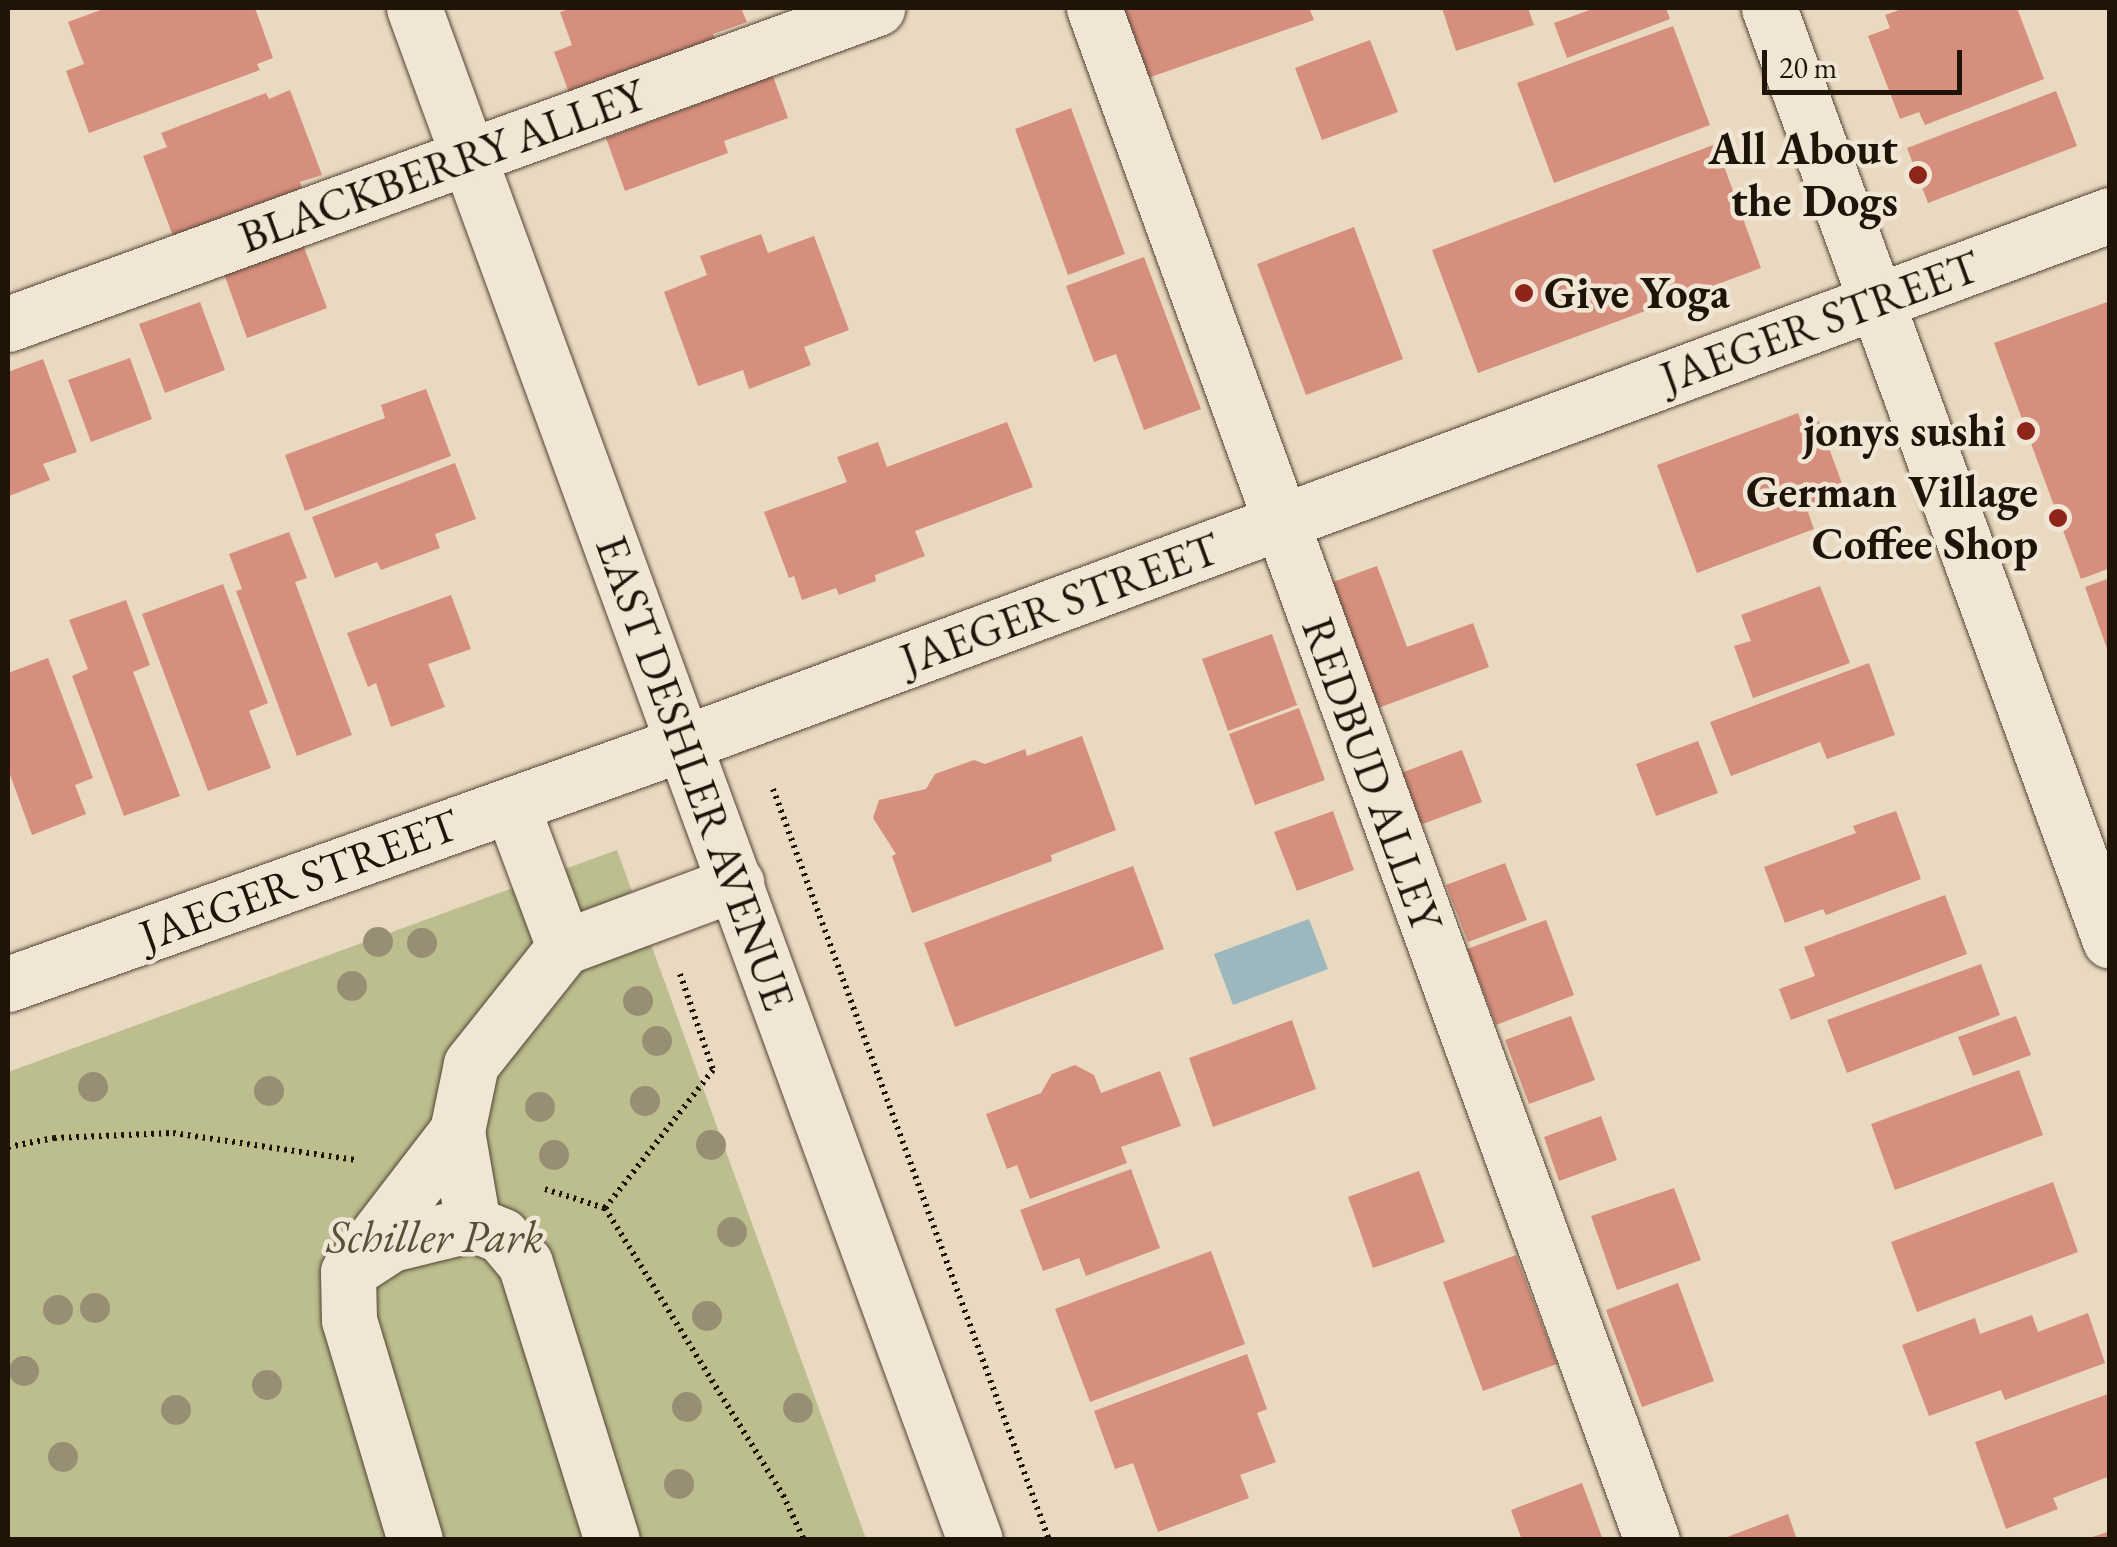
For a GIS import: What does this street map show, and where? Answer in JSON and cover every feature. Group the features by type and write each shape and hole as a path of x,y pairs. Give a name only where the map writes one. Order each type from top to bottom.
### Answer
{"street":[{"name":"EAST DESHLER AVENUE","path":"414,8 975,1540"},
{"name":"BLACKBERRY ALLEY","path":"8,324 876,8"},
{"name":"REDBUD ALLEY","path":"1094,8 1652,1540"},
{"path":"1769,8 2110,941"},
{"name":"JAEGER STREET","path":"8,984 684,743 2110,215"},
{"path":"511,805 564,947"},
{"path":"415,1540 349,1320 348,1272 390,1244 455,1176 471,1064 564,947 736,883"},
{"path":"455,1176 525,1263 612,1540"}],"path":[{"path":"773,789 1049,1540"},
{"path":"605,1208 713,1070 680,974"},
{"path":"8,1147 54,1138 173,1133 575,1195 605,1208 783,1495 804,1540"}],"green space":[{"name":"Schiller Park","path":"617,850 866,1539 8,1540 8,1072"}],"water":[{"path":"1309,919 1328,969 1233,1005 1214,954"}],"building":[{"path":"106,8 255,8 273,58 257,64 260,70 89,133 66,71 84,64 68,22"},
{"path":"573,8 741,8 747,22 713,34 717,43 571,98 554,52 572,45 560,12"},
{"path":"1116,8 1309,8 1314,20 1142,80"},
{"path":"1442,8 1528,8 1534,25 1456,51"},
{"path":"1595,8 1666,8 1670,19 1567,58 1554,23"},
{"path":"1905,8 2017,8 2044,79 1925,125 1919,112 1900,119 1868,36 1890,28 1885,15"},
{"path":"1673,26 1710,125 1554,183 1517,83"},
{"path":"1370,40 1398,112 1322,140 1295,68"},
{"path":"773,76 788,118 724,141 728,153 625,191 606,138"},
{"path":"290,90 322,175 300,182 302,188 173,236 143,156 167,147 161,133 266,93 269,99"},
{"path":"2056,91 2077,146 1928,203 1907,148"},
{"path":"1071,108 1125,254 1068,275 1015,129"},
{"path":"1716,144 1761,268 1478,373 1432,250"},
{"path":"1354,227 1403,359 1306,395 1257,264"},
{"path":"761,234 768,253 814,236 849,330 804,347 811,365 749,389 743,370 698,386 664,292 707,275 700,256"},
{"path":"302,242 327,308 247,338 223,271"},
{"path":"1144,257 1201,409 1144,430 1116,354 1094,362 1066,286"},
{"path":"2110,301 2110,568 2081,579 1994,343"},
{"path":"200,302 225,370 165,393 139,324"},
{"path":"130,358 152,419 91,442 68,380"},
{"path":"43,359 77,452 43,464 50,480 9,496 8,372"},
{"path":"426,389 451,456 305,511 285,455 385,418 381,405"},
{"path":"1798,413 1803,427 1819,421 1847,497 1808,512 1814,529 1697,573 1657,465"},
{"path":"1007,422 1033,487 915,531 925,556 875,575 876,581 839,595 836,588 802,600 794,576 789,578 764,512 847,482 837,457 878,442 887,467"},
{"path":"455,463 476,519 435,534 440,548 381,570 377,562 335,578 312,517"},
{"path":"289,532 307,578 295,582 352,735 297,756 236,591 242,589 229,554"},
{"path":"1377,566 1407,647 1473,623 1489,667 1370,711 1322,586"},
{"path":"2110,578 2110,654 2109,654 2085,587"},
{"path":"223,584 268,703 249,711 271,768 208,791 142,614"},
{"path":"1820,586 1850,663 1753,698 1734,646 1751,641 1741,615"},
{"path":"451,595 471,649 428,664 445,707 391,727 376,683 368,687 347,633"},
{"path":"126,600 150,665 133,672 180,796 124,816 72,676 88,669 69,620"},
{"path":"1272,634 1297,705 1228,731 1202,659"},
{"path":"48,658 93,778 75,785 86,814 32,835 8,769 8,673"},
{"path":"1869,663 1895,735 1827,759 1820,742 1731,776 1710,722"},
{"path":"1299,708 1325,780 1255,805 1229,734"},
{"path":"1082,736 1116,830 1051,855 1052,861 912,913 892,856 896,854 873,818 879,800 926,789 935,774 974,760 985,764 1025,749 1027,756"},
{"path":"1698,741 1718,793 1656,816 1636,764"},
{"path":"1462,750 1482,802 1420,825 1401,773"},
{"path":"1333,811 1354,870 1297,891 1274,832"},
{"path":"1896,811 1921,879 1826,915 1823,909 1785,923 1764,867 1856,833 1853,826"},
{"path":"1505,863 1527,920 1468,942 1446,885"},
{"path":"1133,866 1164,949 955,1027 924,943"},
{"path":"1945,895 1967,954 1791,1020 1779,989 1815,976 1804,947"},
{"path":"1546,920 1574,995 1496,1025 1467,949"},
{"path":"1981,964 2000,1015 1847,1073 1827,1020"},
{"path":"1571,1016 1595,1080 1529,1104 1505,1040"},
{"path":"2016,1016 2031,1055 1973,1076 1958,1037"},
{"path":"1292,1020 1316,1089 1213,1127 1189,1058"},
{"path":"1075,1065 1094,1075 1101,1093 1160,1071 1181,1126 1121,1147 1127,1163 1030,1199 1017,1165 1007,1169 986,1114 1041,1093 1052,1074"},
{"path":"2019,1070 2043,1135 1895,1190 1871,1124"},
{"path":"1601,1116 1617,1160 1559,1181 1544,1137"},
{"path":"1131,1169 1160,1248 1086,1276 1079,1258 1043,1271 1020,1210"},
{"path":"1419,1171 1445,1242 1373,1268 1348,1197"},
{"path":"2053,1182 2078,1252 1917,1312 1891,1242"},
{"path":"1674,1188 1701,1260 1617,1290 1591,1216"},
{"path":"1211,1251 1245,1344 1090,1402 1055,1309"},
{"path":"1516,1255 1557,1364 1483,1391 1443,1282"},
{"path":"1678,1283 1714,1381 1642,1407 1606,1310"},
{"path":"2088,1313 2105,1363 2005,1400 2001,1390 1929,1416 1902,1345 1975,1318 1980,1334 2032,1315 2038,1332"},
{"path":"1247,1354 1267,1409 1257,1413 1276,1462 1240,1475 1249,1498 1158,1532 1133,1463 1115,1469 1094,1411"},
{"path":"2108,1394 2110,1476 2053,1498 2058,1509 2006,1529 1975,1442"},
{"path":"1582,1483 1603,1540 1522,1540 1511,1510"},
{"path":"1788,1514 1797,1540 1722,1540 1722,1539"},
{"path":"2110,1531 2110,1540 2087,1539"}],"place":[{"name":"All About the Dogs","path":"1918,175"},
{"name":"Give Yoga","path":"1524,293"},
{"name":"jonys sushi","path":"2026,431"},
{"name":"German Village Coffee Shop","path":"2058,518"}]}
